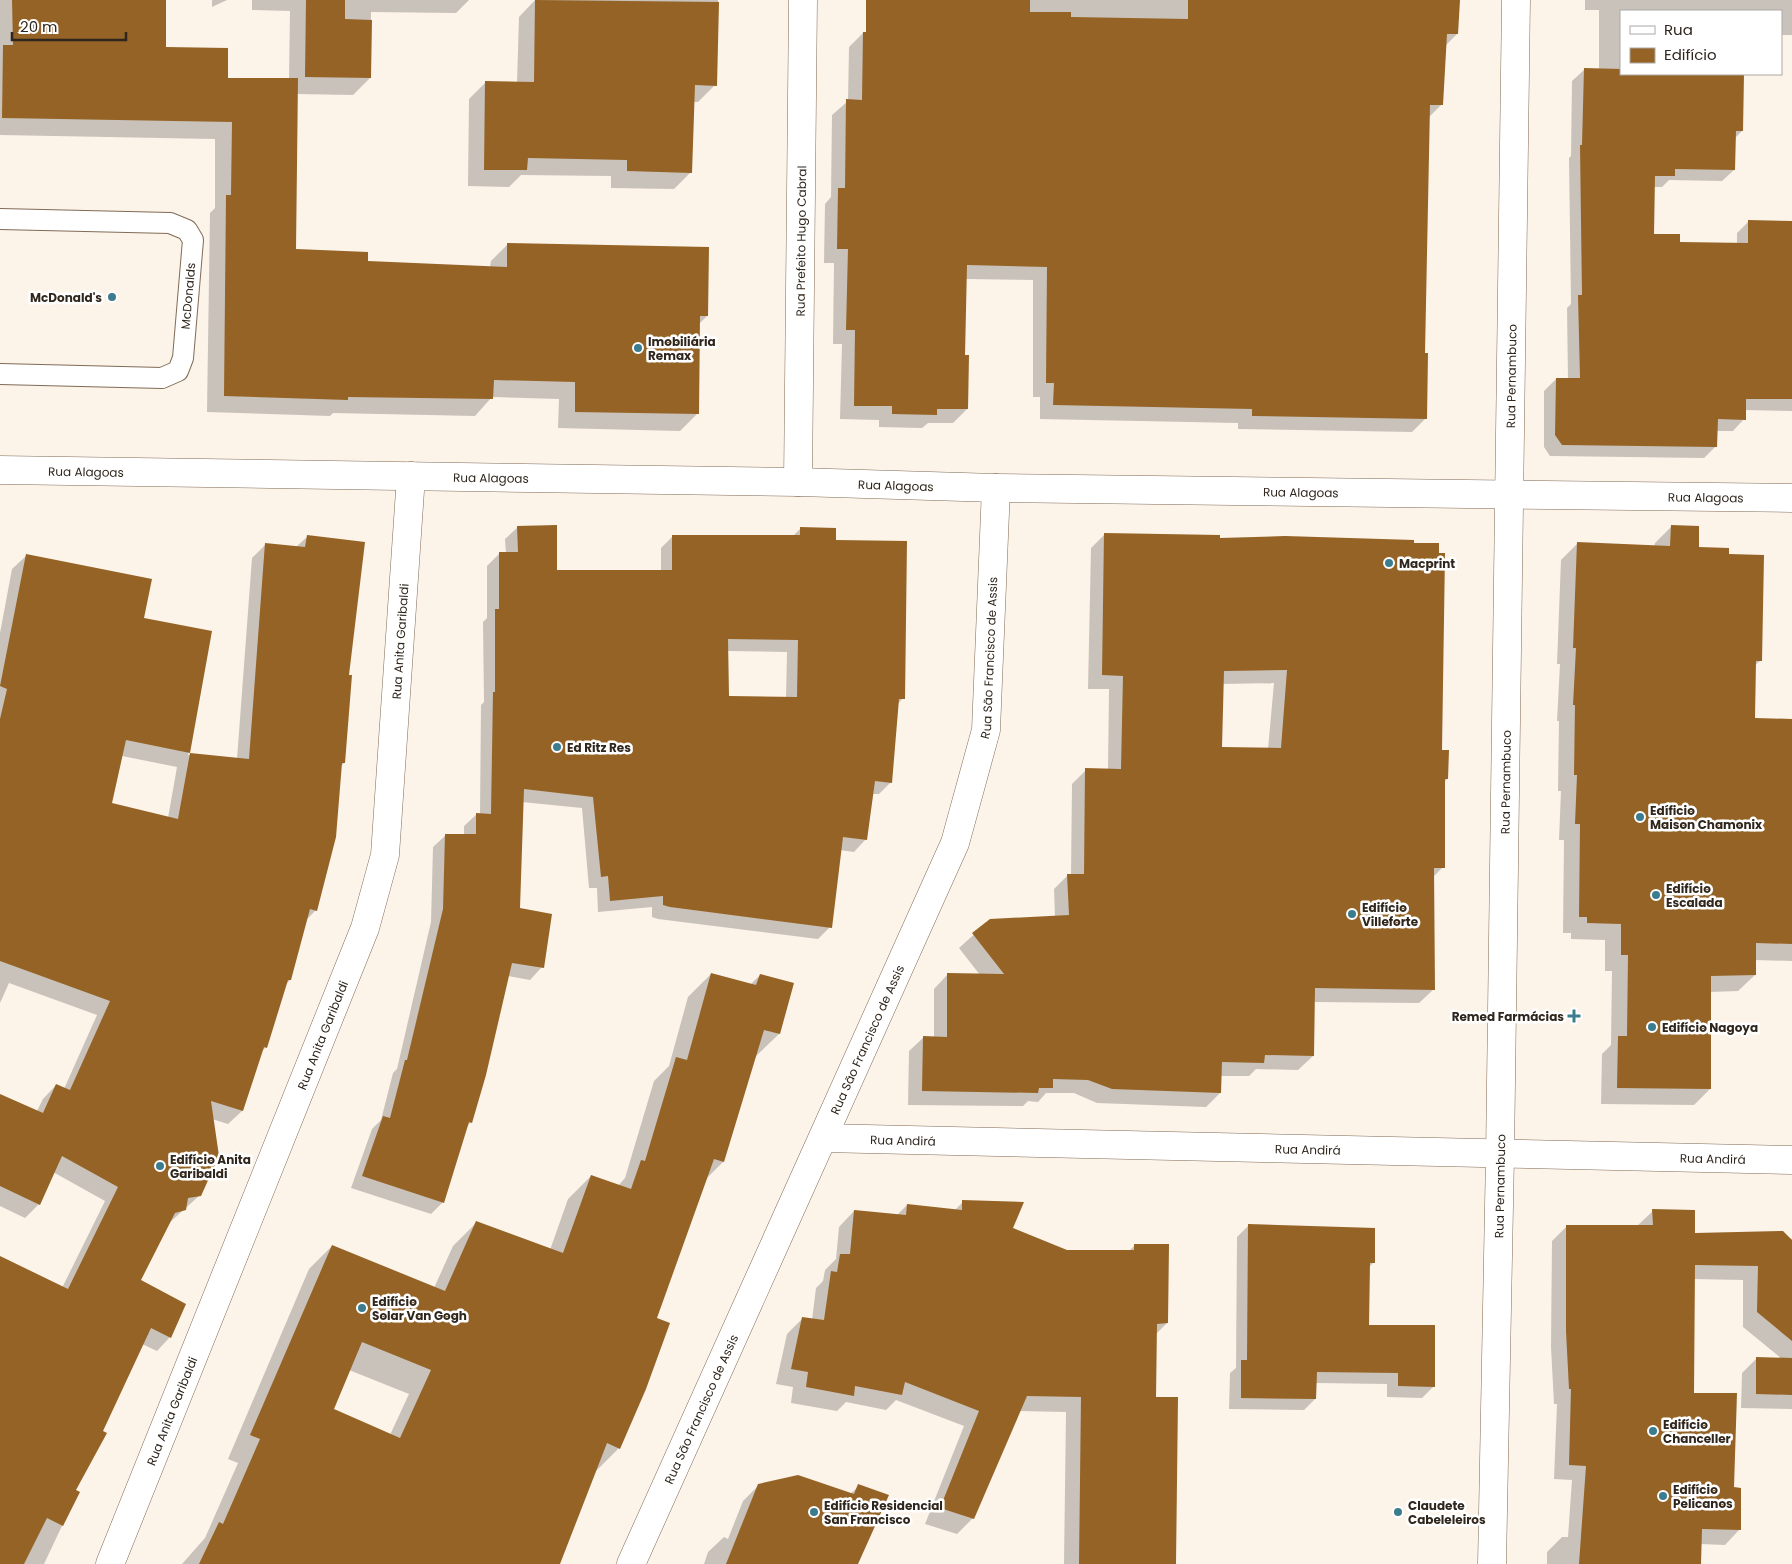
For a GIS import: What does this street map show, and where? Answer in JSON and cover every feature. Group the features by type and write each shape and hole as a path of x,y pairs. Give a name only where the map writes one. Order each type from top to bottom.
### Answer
{"street":[{"name":"Rua Prefeito Hugo Cabral","path":"798,482 803,0"},
{"name":"Rua Pernambuco","path":"1492,1564 1500,1155 1516,0"},
{"name":"Rua Alagoas","path":"0,470 798,482 996,488 1792,498"},
{"name":"Rua Anita Garibaldi","path":"110,1564 365,928 386,845 411,476"},
{"name":"Rua São Francisco de Assis","path":"631,1564 955,843 984,740 987,721 996,488"},
{"name":"Rua Andirá","path":"823,1138 1500,1155 1792,1160"}],"lane":[{"name":"McDonalds","path":"0,219 170,223 187,230 193,240 183,358 178,371 162,378 0,374"}],"building":[{"path":"12,0 166,0 166,47 228,48 228,78 298,78 296,249 368,252 368,261 507,267 507,243 709,247 708,316 700,316 699,414 575,412 575,382 494,380 493,399 348,397 348,400 224,396 226,195 231,195 232,122 2,118 3,45 13,45"},
{"path":"306,0 345,0 345,19 372,20 371,78 305,77"},
{"path":"535,0 719,2 717,86 695,85 692,173 627,171 627,160 528,158 527,170 484,170 485,81 534,82"},
{"path":"866,0 1030,0 1030,12 1071,12 1071,17 1188,19 1188,0 1460,0 1458,34 1447,34 1443,105 1430,105 1425,353 1428,353 1427,419 1252,416 1252,409 1053,405 1054,383 1046,383 1047,267 967,265 965,355 969,355 968,409 937,409 937,415 892,414 892,406 854,406 855,330 846,330 848,249 837,249 838,188 845,188 846,99 862,100 863,32 866,32"},
{"path":"1584,68 1620,69 1620,75 1744,75 1743,131 1736,131 1735,170 1675,169 1675,176 1655,176 1654,234 1680,234 1680,242 1748,243 1748,220 1792,221 1792,399 1746,399 1746,420 1718,419 1717,447 1562,445 1555,435 1556,378 1580,378 1578,295 1582,295 1580,145 1582,145"},
{"path":"557,525 557,570 672,570 672,535 800,535 800,527 836,528 836,540 907,541 905,699 899,699 892,783 875,781 867,840 843,837 832,928 670,907 663,905 663,896 610,901 608,876 601,877 593,797 524,789 520,908 552,914 544,968 512,963 486,1075 472,1123 469,1122 444,1203 362,1176 383,1116 390,1118 405,1060 407,1060 443,909 445,834 476,834 476,813 491,814 493,692 495,692 495,609 499,609 499,552 518,552 517,526","holes":["728,639 798,640 797,697 729,696"]},
{"path":"1671,525 1699,526 1699,547 1729,548 1729,554 1764,555 1762,661 1756,661 1755,718 1792,719 1792,944 1756,943 1756,975 1711,976 1711,1089 1617,1088 1618,1036 1627,1036 1628,955 1621,955 1621,924 1587,923 1587,917 1579,917 1580,824 1575,824 1577,775 1574,775 1575,705 1573,705 1576,648 1573,648 1577,542 1670,546"},
{"path":"1104,533 1220,535 1220,538 1285,536 1414,540 1414,543 1439,543 1439,553 1445,553 1442,750 1449,750 1448,779 1445,779 1445,868 1434,868 1435,990 1315,988 1314,1056 1265,1055 1264,1063 1222,1062 1221,1093 1112,1089 1088,1080 1053,1079 1053,1088 1039,1088 1038,1093 922,1091 923,1036 947,1037 947,973 1004,974 972,933 990,919 1069,915 1067,874 1084,874 1085,768 1121,769 1123,676 1102,675","holes":["1287,670 1281,748 1222,747 1224,671"]},
{"path":"307,535 365,542 349,675 352,675 345,763 342,763 336,837 317,911 310,909 291,980 288,980 267,1048 264,1047 243,1111 211,1101 219,1156 201,1196 188,1198 186,1210 175,1213 141,1280 186,1304 171,1338 151,1328 103,1431 107,1433 76,1490 80,1492 63,1526 47,1518 24,1564 0,1564 0,1256 68,1289 118,1187 62,1156 40,1205 0,1186 0,1094 43,1113 56,1084 70,1090 110,1001 0,961 0,719 7,689 0,686 26,554 152,579 144,618 212,631 190,753 249,759 265,543 305,547","holes":["126,740 190,753 178,819 112,803"]},
{"path":"711,973 756,985 760,974 794,983 780,1034 764,1030 724,1162 714,1159 657,1318 670,1323 646,1389 620,1449 607,1443 560,1564 199,1564 219,1522 223,1524 260,1439 250,1435 332,1245 445,1291 476,1221 563,1253 591,1175 631,1189 641,1160 645,1161 676,1057 687,1060","holes":["362,1342 431,1370 400,1438 334,1409"]},
{"path":"962,1200 1024,1202 1013,1228 1067,1250 1134,1250 1134,1244 1169,1244 1168,1323 1157,1324 1156,1397 1178,1397 1176,1564 1079,1564 1081,1397 1027,1396 974,1519 940,1508 979,1411 905,1382 902,1395 855,1386 854,1396 806,1387 808,1372 791,1369 802,1317 824,1320 831,1271 837,1272 840,1254 850,1254 854,1210 906,1215 907,1204 962,1210"},
{"path":"1652,1209 1695,1210 1695,1233 1783,1231 1792,1240 1792,1341 1757,1312 1758,1266 1695,1265 1694,1393 1737,1393 1734,1487 1741,1488 1741,1530 1702,1529 1701,1564 1579,1564 1586,1466 1569,1465 1571,1389 1569,1389 1566,1331 1566,1225 1653,1225"},
{"path":"1248,1224 1375,1228 1375,1263 1370,1263 1369,1325 1435,1325 1435,1387 1398,1386 1398,1373 1317,1372 1316,1399 1241,1398 1241,1360 1247,1360"},
{"path":"1756,1357 1792,1358 1792,1395 1756,1394"},
{"name":"Edifício Residencial San Francisco","path":"798,1475 854,1494 858,1484 889,1495 858,1564 726,1564 758,1484"}],"place":[{"name":"McDonald's","path":"112,297"},
{"name":"Imobiliária Remax","path":"638,348"},
{"name":"Macprint","path":"1389,563"},
{"name":"Ed Ritz Res","path":"557,747"},
{"name":"Edíficio Maison Chamonix","path":"1640,817"},
{"name":"Edifício Escalada","path":"1656,895"},
{"name":"Edifício Villeforte","path":"1352,914"},
{"name":"Remed Farmácias","path":"1574,1016"},
{"name":"Edifício Nagoya","path":"1652,1027"},
{"name":"Edifício Anita Garibaldi","path":"160,1166"},
{"name":"Edifício Solar Van Gogh","path":"362,1308"},
{"name":"Edifício Chanceller","path":"1653,1431"},
{"name":"Edifício Pelicanos","path":"1663,1496"},
{"name":"Edifício Residencial San Francisco","path":"814,1512"},
{"name":"Claudete Cabeleleiros","path":"1398,1512"}]}
